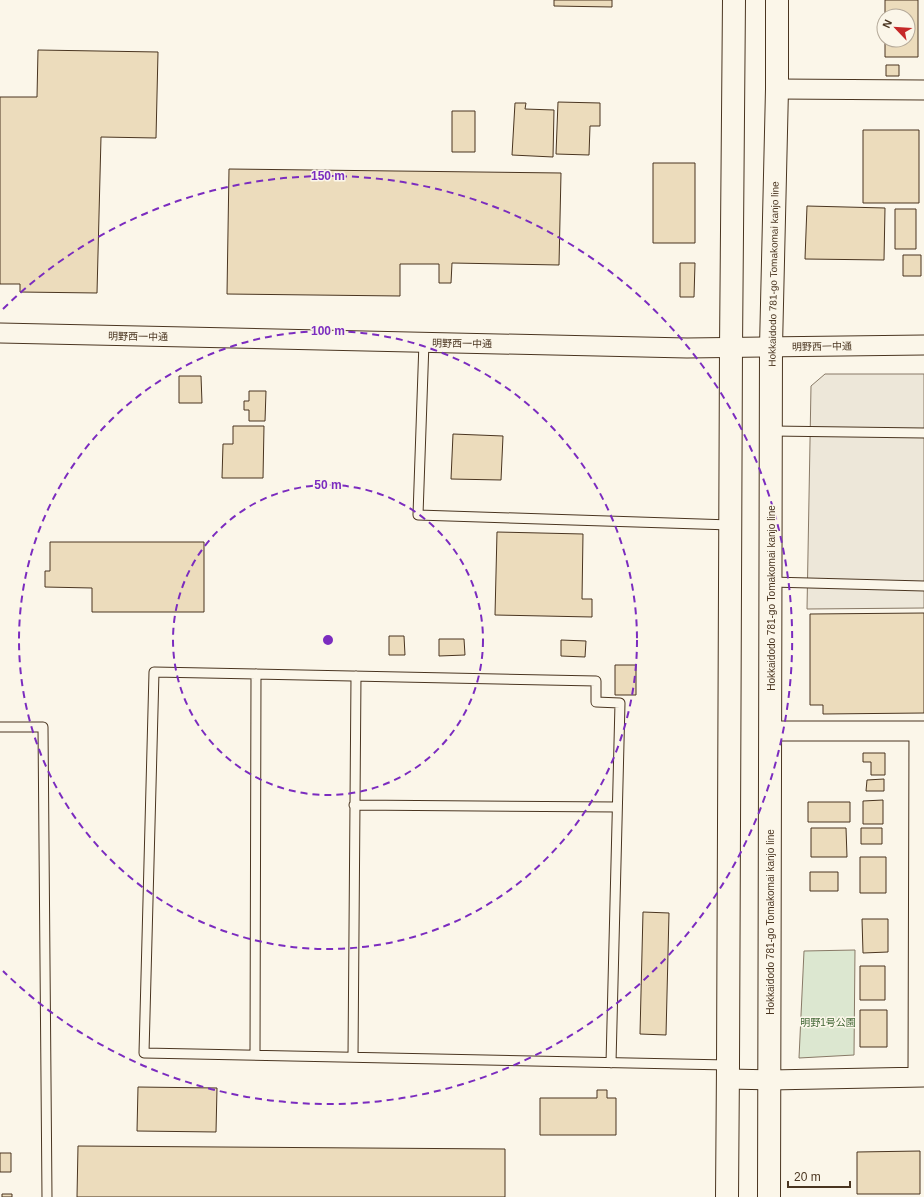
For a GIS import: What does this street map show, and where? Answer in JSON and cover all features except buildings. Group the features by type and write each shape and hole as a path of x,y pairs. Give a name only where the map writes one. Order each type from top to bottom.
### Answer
{"main road":[{"path":"727,1197 734,0"},
{"name":"Hokkaidodo 781-go Tomakomai kanjo line","path":"769,1197 771,347 777,89 777,0"}],"street":[{"path":"777,89 924,90"},
{"name":"明野西一中通","path":"0,333 679,348 924,345"},
{"path":"728,1072 770,1080 921,1077 921,731 771,731"}],"lane":[{"path":"424,342 418,515 731,525"},
{"path":"772,431 924,433"},
{"path":"771,582 924,586"},
{"path":"611,1063 620,703 596,702 596,682 154,672 144,1053 611,1063 728,1072"},
{"path":"254,1055 256,674"},
{"path":"353,1057 356,676"},
{"path":"0,728 43,727 47,1197"},
{"path":"354,805 617,807"}],"green space":[{"name":"明野1号公園","path":"855,950 854,1055 799,1058 804,951"}],"shaded area":[{"path":"825,374 924,374 924,608 807,609 811,386"}]}
